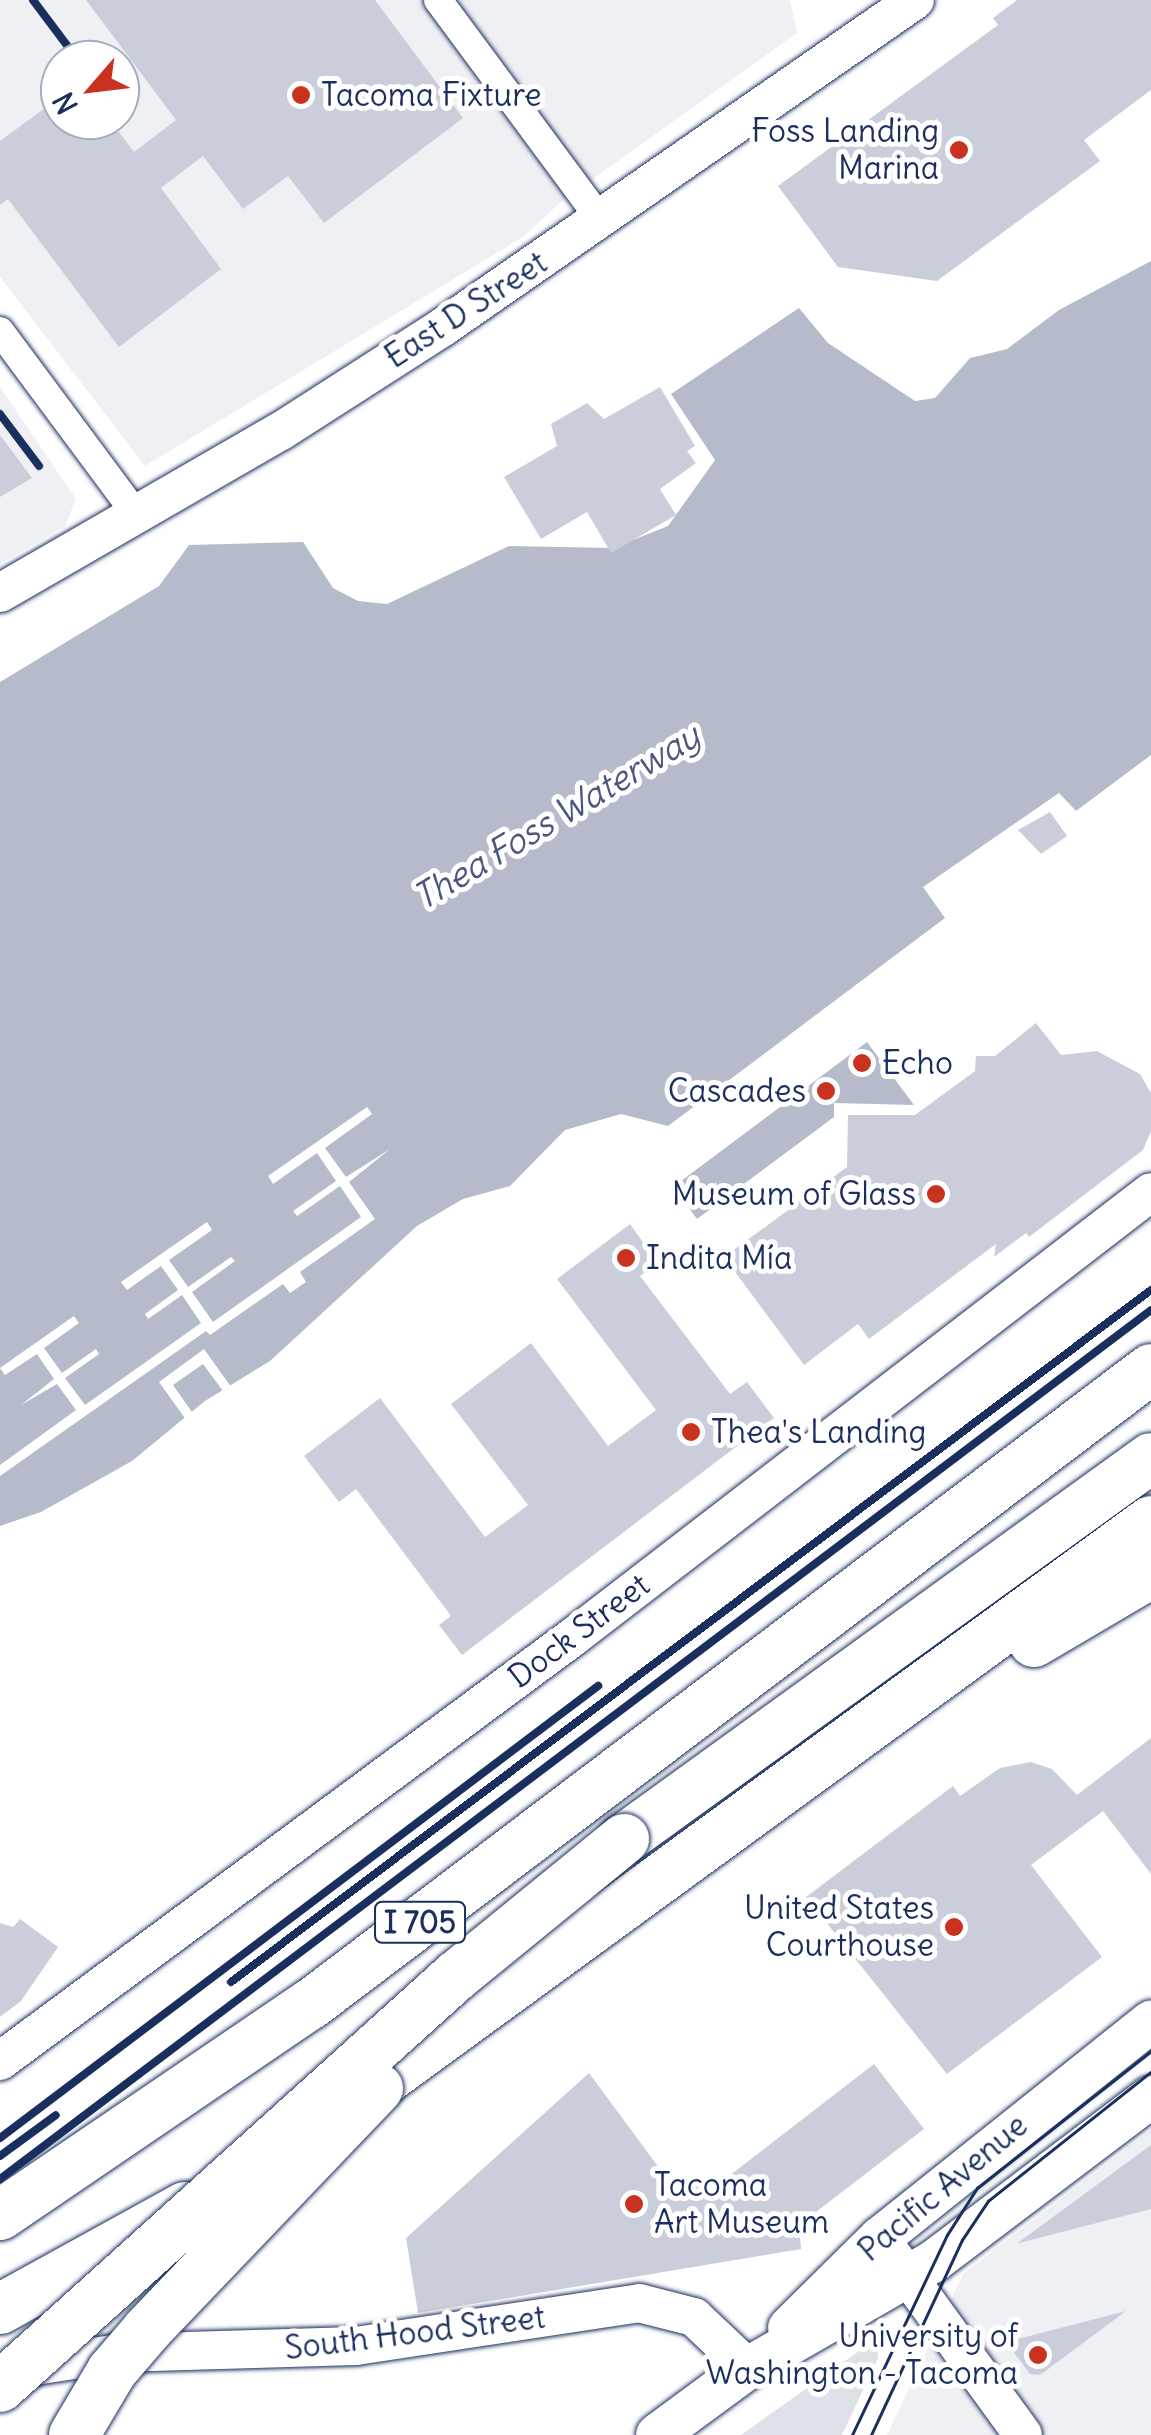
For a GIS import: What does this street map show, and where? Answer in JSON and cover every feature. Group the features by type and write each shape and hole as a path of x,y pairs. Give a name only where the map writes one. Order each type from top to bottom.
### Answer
{"highway":[{"path":"824,1618 1151,1368"},
{"name":"I 705","path":"3,2213 311,2004 824,1618 1151,1390"},
{"path":"0,2387 456,1976 624,1839 1151,1458"},
{"path":"0,2307 174,2214 390,2079 1151,1521"},
{"path":"786,1792 1151,1573"},
{"path":"74,2435 112,2371 148,2329 624,1839"}],"main road":[{"name":"Pacific Avenue","path":"748,2368 880,2238 1151,2022"},
{"name":"Pacific Avenue","path":"657,2435 748,2368 909,2278 1151,2098"}],"street":[{"path":"438,0 602,222"},
{"name":"East D Street","path":"0,592 281,431 602,222 915,0"},
{"path":"0,331 135,513"},
{"name":"Dock Street","path":"0,2061 651,1578 1151,1192"},
{"path":"880,2238 1024,2435"},
{"name":"South Hood Street","path":"0,2374 120,2353 356,2346 639,2304 694,2317 748,2368"}],"shaded area":[{"path":"0,0 790,0 797,33 562,201 523,237 145,466 0,277"},
{"path":"0,387 76,499 65,526 0,564"},
{"name":"University of Washington - Tacoma","path":"1151,2130 1151,2435 887,2435 963,2274"},
{"path":"869,2344 878,2348 878,2358 842,2435 741,2435"}],"water":[{"name":"Thea Foss Waterway","path":"1151,261 1151,755 1076,811 1059,793 923,887 945,918 668,1126 621,1114 565,1130 510,1186 463,1199 417,1226 270,1361 205,1401 132,1461 41,1512 0,1526 0,682 159,586 189,545 303,542 333,588 358,601 387,604 509,546 613,548 668,526 715,460 671,394 799,308 828,343 915,401 935,398 970,358 1007,349 1059,310"},
{"path":"867,1042 914,1105 834,1103 834,1117 697,1219 673,1187"}],"pier":[{"path":"367,1107 372,1114 325,1148 346,1177 390,1149 349,1182 375,1219 300,1272 306,1282 290,1293 283,1284 210,1335 206,1331 0,1476 0,1465 76,1410 57,1384 21,1405 54,1379 37,1354 5,1375 0,1368 74,1316 79,1323 44,1348 62,1373 96,1349 99,1354 65,1378 85,1405 201,1323 182,1295 148,1319 145,1314 178,1290 161,1266 127,1290 121,1282 207,1222 212,1230 169,1260 188,1287 231,1257 235,1261 192,1292 213,1322 361,1217 340,1186 297,1216 293,1211 336,1181 317,1153 273,1184 268,1176"},
{"path":"204,1349 234,1391 226,1395 203,1364 173,1385 194,1415 187,1421 159,1382"}],"building":[{"name":"Tacoma Fixture","path":"86,0 375,0 463,118 324,223 288,176 243,209 203,156 161,188 221,269 119,347 8,199 0,205 0,141 40,112 40,140 125,140 134,152 176,120 140,72 140,40 116,40"},
{"name":"Foss Landing Marina","path":"1017,0 1151,0 1151,90 1084,140 1100,161 937,281 838,267 778,186 998,25 993,18"},
{"path":"660,387 695,446 687,451 696,463 660,489 676,515 611,553 587,512 541,539 504,477 557,446 551,424 587,403 604,419"},
{"path":"0,435 32,478 0,497"},
{"path":"1050,812 1067,836 1041,854 1018,830"},
{"name":"Museum of Glass","path":"1036,1023 1061,1055 1097,1051 1140,1074 1151,1093 1151,1131 1143,1150 1029,1237 1026,1233 994,1257 996,1244 869,1339 858,1324 804,1365 724,1257 847,1167 848,1115 915,1115 975,1071 976,1056 995,1056"},
{"name":"Thea's Landing","path":"630,1224 658,1263 640,1276 730,1394 747,1382 774,1418 462,1655 439,1625 451,1616 356,1489 339,1502 304,1456 380,1398 485,1537 528,1505 451,1404 531,1343 608,1446 656,1410 557,1279"},
{"name":"United States Courthouse","path":"1151,1738 1151,1874 1103,1811 1031,1865 1102,1957 947,2074 806,1897 953,1786 960,1796 1000,1768 1031,1762 1052,1769 1077,1795"},
{"path":"20,1919 58,1947 21,2001 0,2017 0,1923 13,1927"},
{"name":"Tacoma Art Museum","path":"874,2064 924,2129 799,2225 801,2249 418,2313 406,2238 589,2073 671,2184 729,2176"},
{"path":"1151,2145 1151,2209 1019,2243 1019,2242"},
{"path":"1126,2311 1040,2375 1030,2374 1006,2342"}],"tram line":[{"path":"852,2435 947,2235 977,2188 1151,2051"},
{"path":"871,2435 962,2240 988,2201 1151,2072"}],"railway":[{"path":"33,0 63,40"},
{"path":"0,414 39,466"},
{"path":"231,1982 1151,1290"},
{"path":"0,2179 1151,1310"},
{"path":"0,2138 598,1686"},
{"path":"0,2156 56,2115"}],"place":[{"name":"Tacoma Fixture","path":"301,95"},
{"name":"Foss Landing Marina","path":"959,150"},
{"name":"Echo","path":"862,1063"},
{"name":"Cascades","path":"826,1091"},
{"name":"Museum of Glass","path":"936,1194"},
{"name":"Indita Mía","path":"626,1258"},
{"name":"Thea's Landing","path":"691,1432"},
{"name":"United States Courthouse","path":"954,1927"},
{"name":"Tacoma Art Museum","path":"634,2204"},
{"name":"University of Washington - Tacoma","path":"1038,2355"}]}
